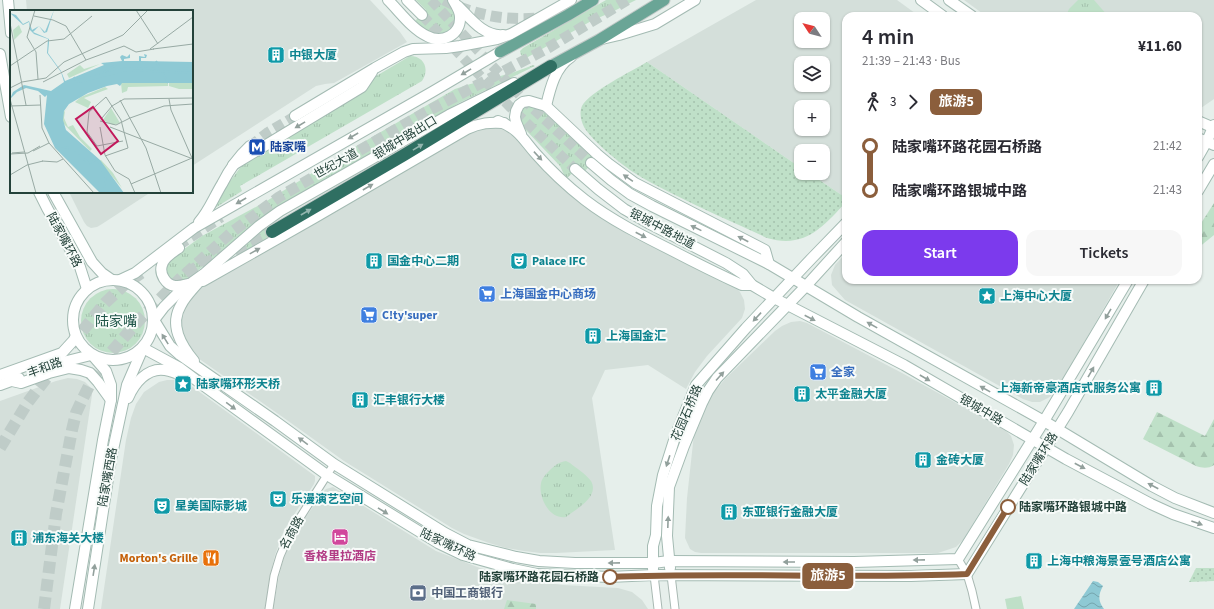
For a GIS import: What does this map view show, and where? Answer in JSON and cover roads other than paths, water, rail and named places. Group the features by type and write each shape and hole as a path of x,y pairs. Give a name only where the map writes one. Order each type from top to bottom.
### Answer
{"highway":[{"name":"银城中路出口","path":"272,232 404,155 551,66"}],"main road":[{"path":"8,0 10,22"},
{"path":"388,0 416,29 427,36 439,39 450,37 455,33 458,27 460,17 459,10 453,0"},
{"path":"407,0 422,15"},
{"path":"453,0 486,32 499,35 511,34"},
{"path":"295,116 404,52 413,49 446,48 497,39 511,34 571,0"},
{"name":"世纪大道","path":"116,280 135,273 191,230 326,151 594,0"},
{"name":"世纪大道","path":"154,320 164,307 180,291 193,284 259,226 280,211 449,115 533,73 571,52 656,0"},
{"path":"546,106 554,79 566,60 664,0"},
{"path":"551,66 599,40 619,36 654,24 695,0"},
{"path":"921,0 938,12"},
{"path":"949,0 966,12"},
{"path":"0,54 10,111"},
{"path":"233,165 362,87 375,68"},
{"path":"521,135 515,117 519,105 523,102 529,101 546,106 597,154 622,174 650,191 765,250 769,264"},
{"path":"458,122 479,117 494,119 504,123 521,135 536,154 561,180 609,217 637,234 742,285 752,285"},
{"path":"1202,122 1214,127 1206,141"},
{"path":"250,146 233,165 206,213 191,230 183,244 164,260 161,270 164,280 171,285 193,284 321,214 468,129 483,123 504,123"},
{"name":"银城中路地道","path":"591,163 630,194 769,264"},
{"path":"1202,184 1214,164"},
{"name":"银城中路地道","path":"575,169 624,209 726,263 743,274 752,285"},
{"name":"陆家嘴环路","path":"40,193 80,267 87,289"},
{"name":"陆家嘴环路","path":"54,193 92,262 102,273 116,280"},
{"name":"花园石桥路","path":"654,575 653,546 656,535 658,506 663,475 676,434 696,385 792,278 842,227"},
{"name":"花园石桥路","path":"671,576 667,536 669,487 702,402 717,378 842,246"},
{"name":"银城中路","path":"769,264 858,317 1044,421 1152,486 1175,498 1214,513"},
{"path":"116,280 131,283 140,289 148,298 152,308 154,320 153,330 149,340 143,348 131,357 118,361 105,360 92,355 82,347 76,336 73,324 74,311 79,299 87,289 99,282 116,280"},
{"path":"193,284 180,305 176,316 176,327 178,337 184,349 200,369"},
{"name":"陆家嘴环路","path":"154,320 170,346 180,355 276,421 334,464 444,533 468,545 539,561 575,563 653,563 669,561 854,562 958,559 1044,421 1126,284"},
{"name":"陆家嘴环路","path":"143,348 180,368 327,475 438,543 463,555 489,563 537,574 609,577 654,575 911,576 967,574 1046,448 1142,284"},
{"name":"银城中路","path":"752,285 787,306 904,366 1066,459 1173,514 1214,528"},
{"name":"丰和路","path":"0,375 62,353 76,336"},
{"name":"陆家嘴西路","path":"88,609 111,459 120,415 127,385 143,348"},
{"name":"丰和路","path":"0,385 59,363 92,355"},
{"name":"陆家嘴西路","path":"75,609 111,400 111,384 109,378 106,371 92,355"},
{"path":"12,381 21,383 69,368 81,370 90,373 111,400"},
{"path":"120,415 131,391 139,380 148,373 157,369 172,372 200,383"}],"street":[{"name":"名商路","path":"269,609 274,576 280,556 289,535 334,464"},
{"path":"958,559 967,574 976,609"},
{"name":"花园石桥路","path":"654,575 658,609"},
{"name":"花园石桥路","path":"671,576 675,609"}],"water":[{"path":"1093,581 1098,582 1103,586 1099,598 1104,609 1074,609"}],"tunnel":[{"path":"431,0 525,101 591,163"},
{"path":"444,0 458,7 474,12 507,18 524,19 541,17 572,9"},
{"path":"185,274 232,232 279,197 426,112 548,48 627,0"},
{"path":"422,15 511,108 575,169"},
{"path":"250,146 268,132 295,116"},
{"path":"177,246 221,217"},
{"path":"44,609 56,514 72,430 76,413 96,372 106,358 141,318 185,274 203,264 239,250 272,232"},
{"path":"71,345 105,303 124,285 141,273"},
{"path":"0,448 28,402 54,368"}],"place":[{"name":"中银大厦","path":"276,55"},
{"name":"陆家嘴","path":"257,147"},
{"name":"国金中心二期","path":"374,261"},
{"name":"Palace IFC","path":"519,261"},
{"name":"上海国金中心商场","path":"487,294"},
{"name":"上海中心大厦","path":"987,296"},
{"name":"C!ty'super","path":"369,315"},
{"name":"上海国金汇","path":"593,336"},
{"name":"全家","path":"818,372"},
{"name":"陆家嘴环形天桥","path":"183,384"},
{"name":"上海新帝豪酒店式服务公寓","path":"1154,388"},
{"name":"太平金融大厦","path":"802,394"},
{"name":"汇丰银行大楼","path":"360,400"},
{"name":"金砖大厦","path":"923,460"},
{"name":"乐漫演艺空间","path":"278,499"},
{"name":"星美国际影城","path":"162,506"},
{"name":"陆家嘴环路银城中路","path":"1008,507"},
{"name":"东亚银行金融大厦","path":"729,512"},
{"name":"香格里拉酒店","path":"340,537"},
{"name":"浦东海关大楼","path":"19,538"},
{"name":"Morton's Grille","path":"211,558"},
{"name":"上海中粮海景壹号酒店公寓","path":"1034,561"},
{"name":"陆家嘴环路花园石桥路","path":"610,577"},
{"name":"中国工商银行","path":"418,593"}],"district":[{"name":"陆家嘴","path":"116,322"}]}
